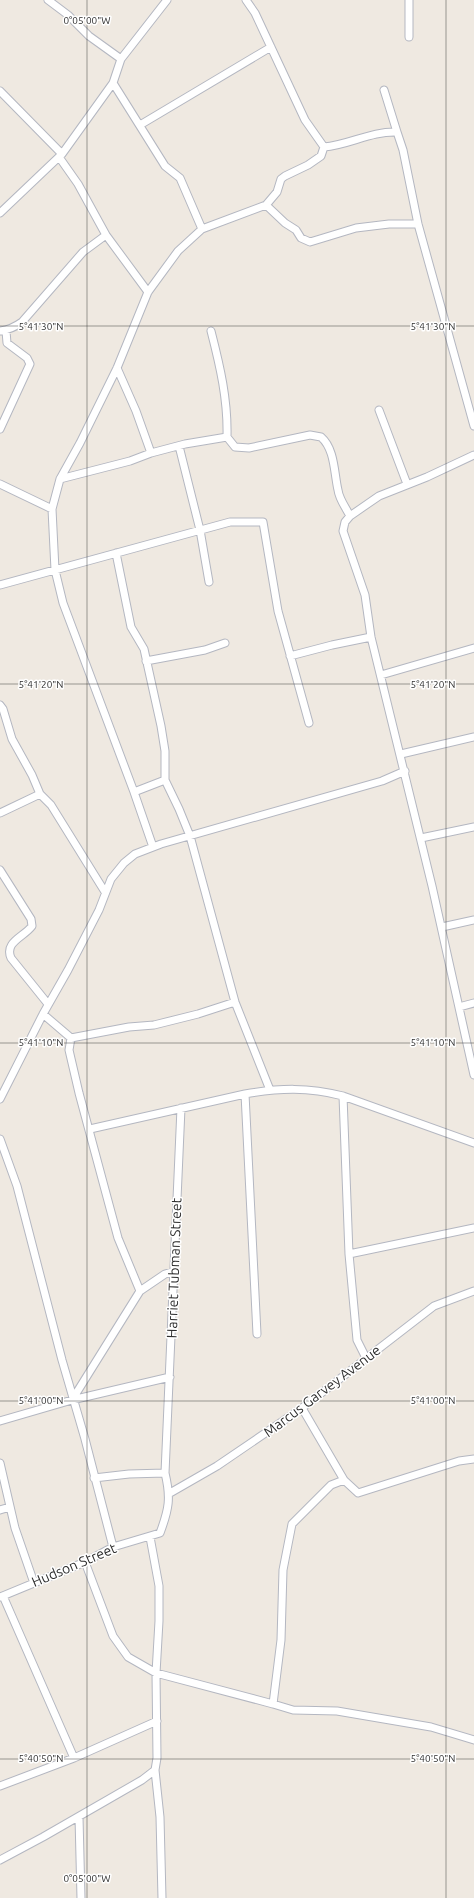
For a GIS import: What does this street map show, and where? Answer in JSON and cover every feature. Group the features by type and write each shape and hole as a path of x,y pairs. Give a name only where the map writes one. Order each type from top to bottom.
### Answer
{"street":[{"path":"48,0 68,15 89,36 121,59"},
{"path":"0,213 61,156 113,83 121,59 167,0"},
{"path":"246,0 255,13 305,120 324,147"},
{"path":"408,37 409,0"},
{"path":"140,125 271,47"},
{"path":"113,83 165,166 180,178 202,229"},
{"path":"384,90 403,150 418,224 474,426"},
{"path":"0,91 61,156 106,235 148,292"},
{"path":"324,147 339,146 378,133 397,132"},
{"path":"153,847 63,602 55,570 52,509 60,479 80,444 117,368 148,292 178,251 202,229 266,205 276,192 281,179 308,165 321,156 324,147"},
{"path":"266,205 284,223 296,230 300,238 310,242 356,228 389,224 418,224"},
{"path":"0,429 30,364 27,358 7,343 3,331 16,327 22,322 83,252 106,235"},
{"path":"211,331 224,385 228,415 227,437 235,447 244,448 310,435 321,436 328,445 335,468 338,492 350,516"},
{"path":"117,368 136,411 151,453"},
{"path":"379,410 407,484"},
{"path":"60,479 130,461 151,453 227,437"},
{"path":"179,446 200,530 209,582"},
{"path":"474,454 427,477 379,496 350,516 345,522 343,531 344,538 365,595 371,637 401,754 442,927 474,1075"},
{"path":"0,484 52,509"},
{"path":"0,585 230,522 263,522 278,611 309,723"},
{"path":"116,553 131,627 144,649 161,726 165,751 165,780 190,836 236,1002 270,1090"},
{"path":"290,656 371,637"},
{"path":"146,661 205,650 225,643"},
{"path":"381,675 474,648"},
{"path":"0,705 3,708 12,739 32,775 40,794 50,806 105,892"},
{"path":"401,754 474,737"},
{"path":"0,1099 48,1004 96,917 111,879 124,863 135,854 190,836 382,781 405,771"},
{"path":"134,792 165,780"},
{"path":"0,813 40,794"},
{"path":"420,838 474,827"},
{"path":"0,870 31,919 32,926 27,932 11,944 9,952 11,958 48,1004"},
{"path":"442,927 474,920"},
{"path":"72,1038 129,1027 154,1025 198,1014 236,1002"},
{"path":"459,1007 474,1003"},
{"path":"43,1014 72,1038"},
{"path":"72,1038 69,1050 118,1238 140,1291"},
{"path":"90,1129 245,1094 292,1088 322,1091 343,1096 474,1143"},
{"path":"245,1094 257,1334"},
{"path":"343,1096 349,1254 357,1340 366,1358"},
{"name":"Harriet Tubman Street","path":"170,1493 165,1473 181,1108"},
{"path":"0,1140 17,1186 72,1400 85,1439 113,1547"},
{"path":"349,1254 474,1228"},
{"path":"72,1400 140,1291 165,1274 174,1271"},
{"name":"Marcus Garvey Avenue","path":"170,1493 217,1466 302,1408 434,1306 474,1291"},
{"path":"0,1420 72,1400 170,1377"},
{"path":"302,1408 344,1480 358,1493 459,1461 474,1459"},
{"path":"0,1463 15,1528 34,1583"},
{"path":"94,1478 129,1474 165,1473"},
{"path":"273,1704 281,1640 283,1570 292,1524 331,1485 344,1480"},
{"path":"162,1898 160,1817 155,1770 157,1758 156,1673 159,1621 159,1586 150,1537 160,1533 167,1516 170,1493"},
{"path":"0,1510 10,1506"},
{"name":"Hudson Street","path":"1,1596 85,1562 113,1547 150,1537"},
{"path":"85,1562 113,1636 128,1657 156,1673 292,1710 337,1711 431,1727 474,1740"},
{"path":"1,1596 74,1758"},
{"path":"0,1786 74,1758 157,1721"},
{"path":"0,1860 79,1817 142,1780 155,1770"},
{"path":"79,1817 82,1898"}]}
